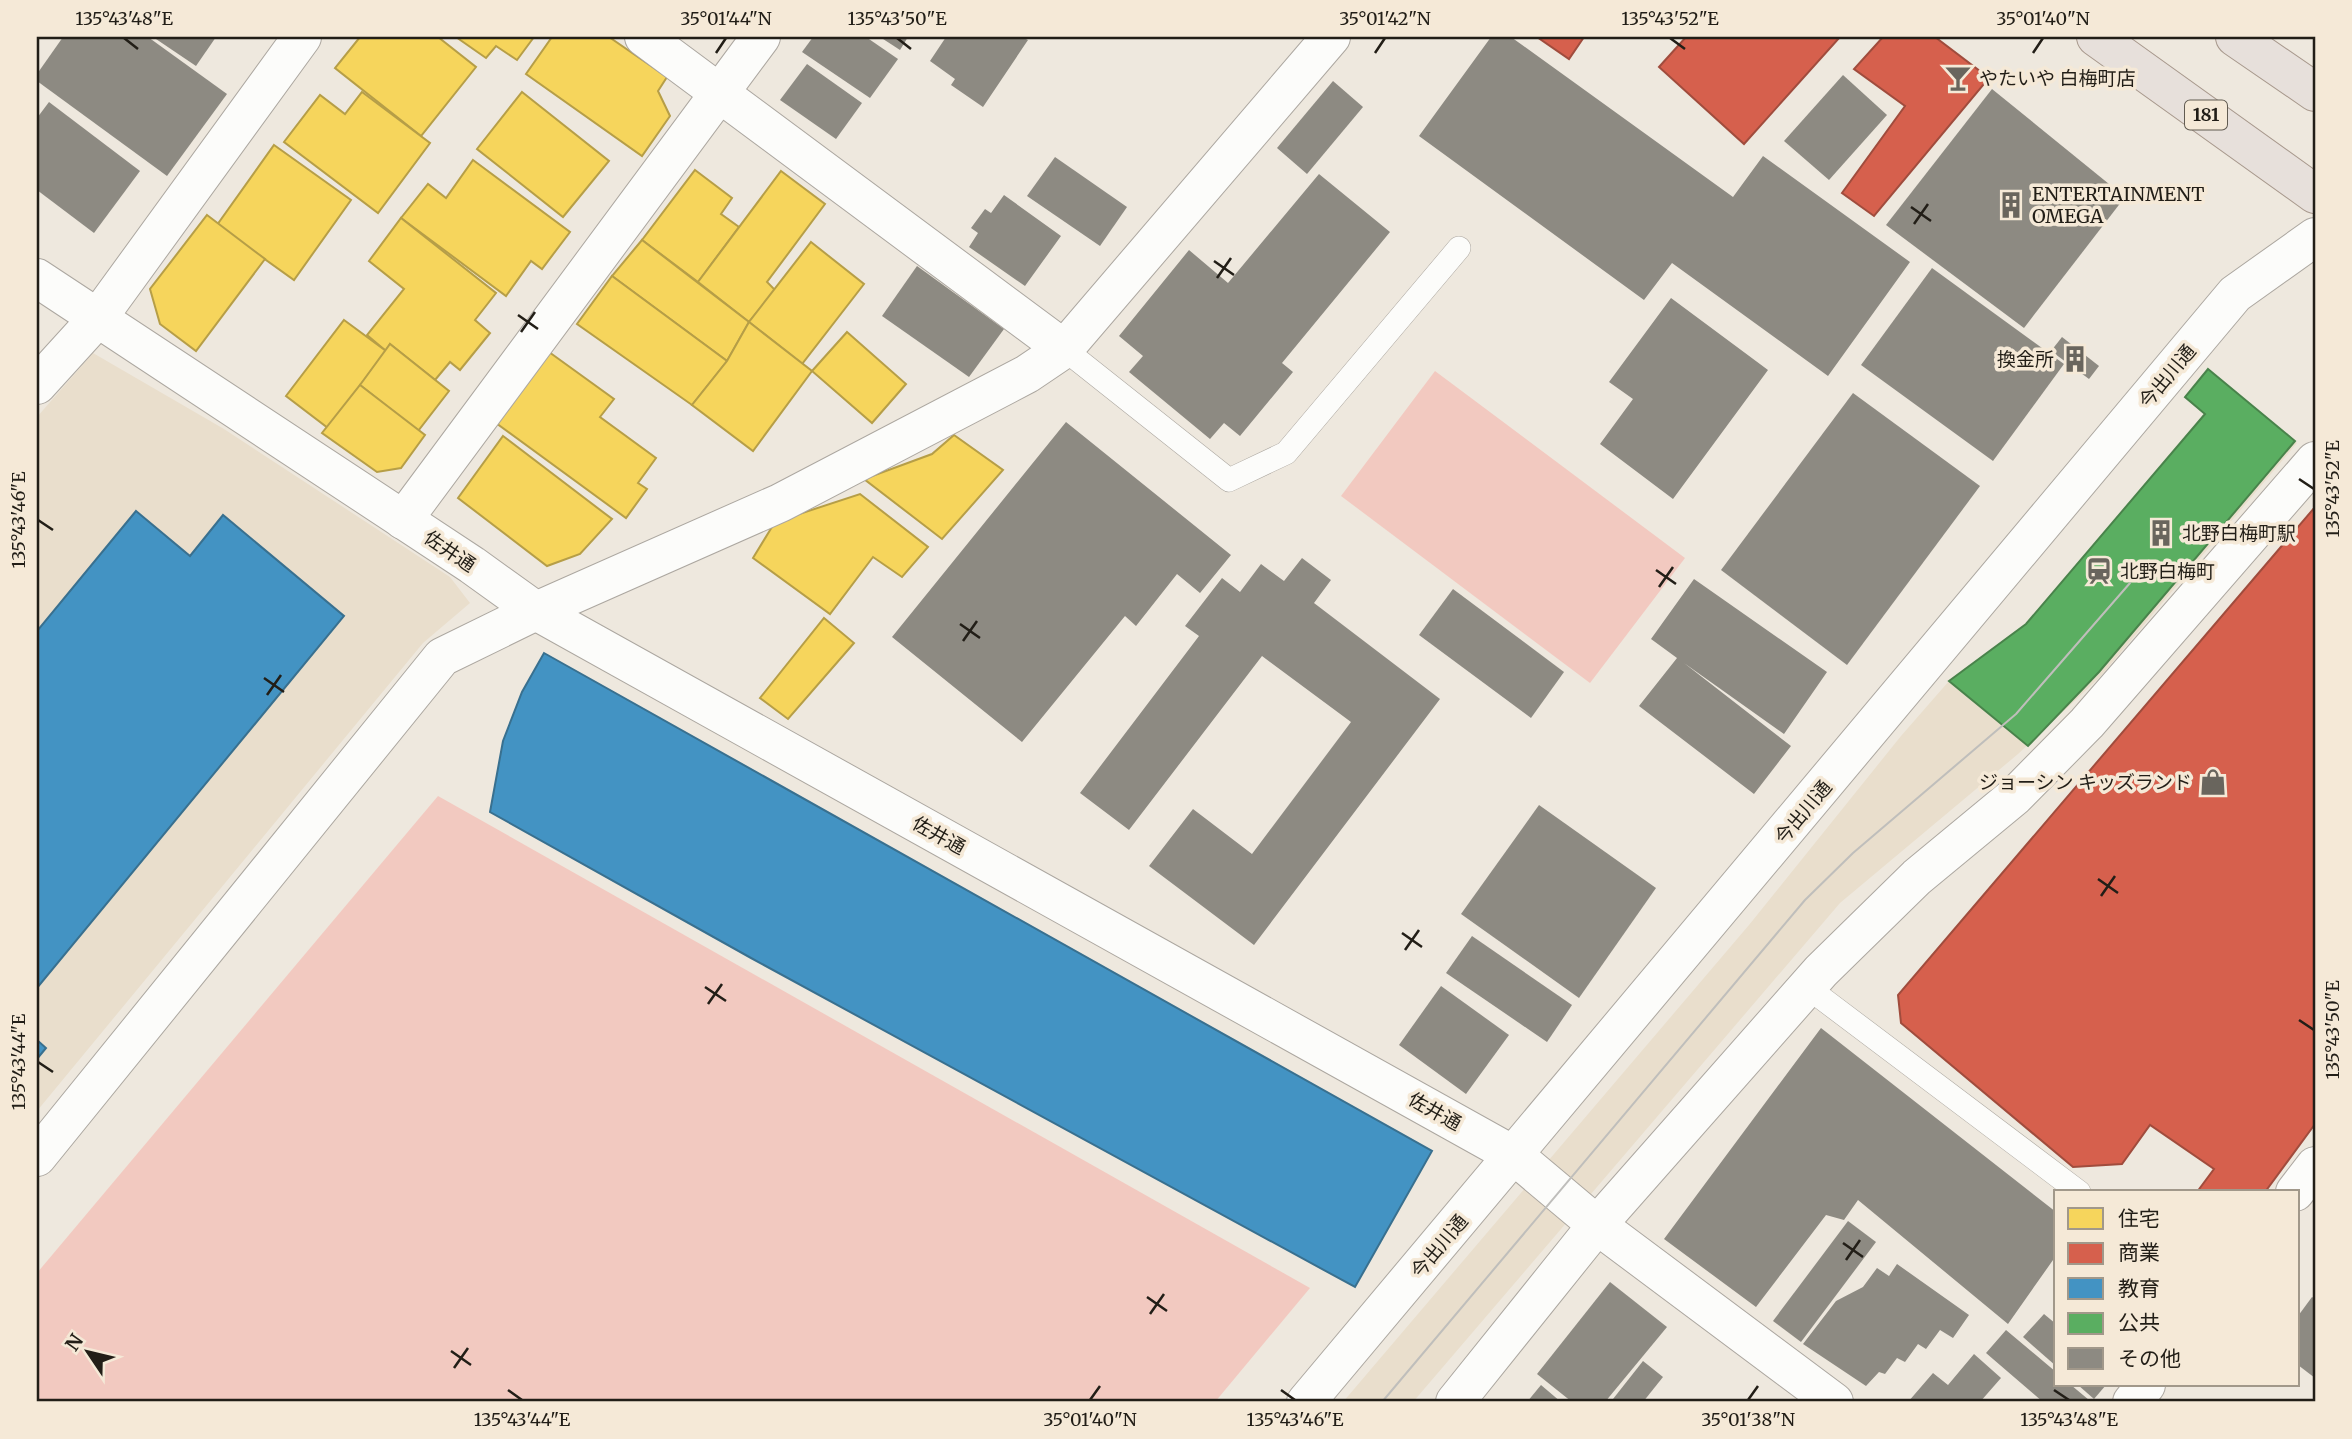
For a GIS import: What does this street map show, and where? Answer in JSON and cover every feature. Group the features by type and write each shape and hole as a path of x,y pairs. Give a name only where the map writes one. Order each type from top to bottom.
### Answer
{"main road":[{"name":"181","path":"2096,37 2315,194"},
{"path":"2235,37 2315,92"}],"street":[{"path":"37,385 97,319 302,37"},
{"path":"644,37 1064,349"},
{"path":"403,520 761,37"},
{"path":"37,1157 442,657 536,611 780,503 1027,374 1064,349 1331,37"},
{"name":"今出川通","path":"1306,1402 1515,1156 2235,294 2315,237"},
{"name":"佐井通","path":"37,278 536,611 1515,1156 1597,1225 1834,1402"},
{"path":"1455,1402 1597,1225 1807,988 1857,934 1917,877 2015,796 2087,723 2315,461"},
{"path":"2297,1190 2315,1166"},
{"path":"2132,1402 2145,1386"}],"lane":[{"path":"1064,349 1229,480 1286,453 1459,248"},
{"path":"1807,988 2076,1190"}],"shaded area":[{"path":"93,353 224,429 450,577 470,603 423,643 37,1111 37,417"},
{"path":"1435,371 1685,558 1590,683 1341,496"},
{"path":"2229,386 2297,443 2100,677 2018,754 1840,903 1413,1402 1343,1402 1749,925 1901,736 1949,681 2026,624"},
{"path":"438,796 1310,1288 1215,1402 37,1402 37,1273"}],"building: 住宅":[{"path":"360,37 438,37 476,67 421,136 335,68"},
{"path":"456,37 534,37 517,60 496,46 486,58"},
{"path":"552,37 609,37 667,77 658,91 670,116 642,156 526,74"},
{"path":"362,92 430,143 378,213 284,142 320,95 345,114"},
{"path":"522,92 609,161 563,217 477,149"},
{"path":"274,145 351,200 294,280 217,225"},
{"path":"473,160 570,232 542,269 531,261 506,296 401,218 428,184 446,198"},
{"path":"695,170 732,198 721,214 739,227 698,282 642,240"},
{"path":"781,171 825,204 767,282 775,290 749,322 698,282"},
{"path":"207,215 265,259 196,351 160,324 150,289"},
{"path":"401,218 496,293 475,320 490,333 460,370 450,362 435,380 390,344 386,351 367,335 404,289 369,261"},
{"path":"642,240 749,322 727,361 612,276"},
{"path":"811,242 864,284 802,364 749,322"},
{"path":"612,276 727,361 692,405 577,324"},
{"path":"344,320 386,351 328,428 286,396"},
{"path":"749,322 812,371 753,451 692,405 727,361"},
{"path":"847,332 906,384 872,423 812,371"},
{"path":"390,344 449,391 418,431 360,385"},
{"path":"549,352 614,399 600,417 656,458 638,483 647,489 626,518 496,423"},
{"path":"360,385 425,435 401,468 377,472 322,433"},
{"path":"954,435 1003,470 942,539 864,479 932,454"},
{"path":"503,436 612,519 580,554 547,566 458,498"},
{"path":"860,494 928,547 902,577 873,557 830,614 753,558 775,522"},
{"path":"824,618 854,643 788,719 760,698"}],"building: 商業":[{"path":"1537,37 1584,37 1569,59"},
{"path":"1686,37 1840,37 1744,144 1659,67"},
{"path":"1883,37 1935,37 1989,78 1874,216 1842,193 1905,106 1854,69"},
{"path":"2315,507 2315,1124 2266,1190 2198,1190 2214,1169 2150,1125 2122,1164 2073,1167 1901,1023 1898,995"}],"building: 教育":[{"path":"136,511 190,556 223,515 344,616 37,988 37,631"},
{"path":"544,653 1432,1151 1355,1287 751,958 490,812 503,741 522,692"},
{"path":"37,1040 46,1048 37,1059"}],"building: 公共":[{"name":"北野白梅町駅","path":"2208,369 2295,441 2099,672 2028,746 1949,681 2026,624 2205,414 2185,397"}],"building: その他":[{"path":"63,37 148,37 227,94 167,176 37,81 37,74"},
{"path":"153,37 216,37 196,66"},
{"path":"813,37 866,37 898,59 870,98 802,52"},
{"path":"880,37 908,37 900,50"},
{"path":"946,37 1022,37 1028,40 983,107 951,85 955,79 930,61"},
{"path":"1491,37 1511,37 1733,197 1763,156 1910,262 1828,376 1672,263 1644,300 1419,136"},
{"path":"807,64 862,103 836,139 780,100"},
{"path":"1843,75 1887,115 1829,180 1784,141"},
{"path":"1333,81 1363,107 1307,174 1277,148"},
{"name":"ENTERTAINMENT OMEGA","path":"1992,89 2125,197 2024,328 1886,225"},
{"path":"49,102 140,171 94,233 37,190 37,118"},
{"path":"1055,157 1127,207 1100,246 1027,196"},
{"path":"1319,174 1390,232 1282,363 1293,372 1240,436 1224,423 1210,439 1129,372 1143,356 1119,336 1189,250 1228,283"},
{"path":"1004,195 1061,236 1025,286 969,247 978,233 971,228 985,209 991,213"},
{"path":"917,266 1004,329 969,377 882,316"},
{"path":"1932,268 2064,364 1993,461 1861,365"},
{"path":"1671,298 1768,370 1673,499 1600,444 1633,399 1609,382"},
{"name":"換金所","path":"2062,337 2099,366 2089,379 2051,351"},
{"path":"1853,393 1980,486 1847,665 1721,570"},
{"path":"1066,422 1231,555 1200,593 1177,574 1136,626 1125,616 1022,742 892,637"},
{"path":"1302,558 1331,580 1314,603 1440,699 1254,945 1149,866 1193,809 1252,854 1351,722 1262,656 1129,830 1080,793 1199,636 1185,626 1222,578 1240,592 1261,564 1284,581"},
{"path":"1694,579 1827,672 1784,734 1684,663 1791,746 1754,794 1639,706 1677,658 1651,639"},
{"path":"1453,589 1564,672 1531,718 1419,635"},
{"path":"1539,805 1656,888 1579,998 1461,914"},
{"path":"1472,936 1572,1005 1547,1042 1446,973"},
{"path":"1441,986 1509,1035 1466,1094 1399,1045"},
{"path":"1821,1028 2054,1210 2054,1260 2008,1324 1858,1200 1844,1220 1826,1215 1756,1307 1664,1239"},
{"path":"1848,1221 1876,1242 1801,1342 1773,1321"},
{"path":"1897,1264 1969,1315 1953,1338 1940,1330 1926,1349 1918,1344 1905,1362 1897,1358 1885,1374 1879,1372 1866,1386 1803,1344 1836,1301 1863,1287 1877,1268 1889,1276"},
{"path":"1610,1282 1667,1327 1605,1402 1572,1402 1537,1374"},
{"path":"2312,1297 2315,1299 2315,1378 2300,1367 2300,1313"},
{"path":"2044,1314 2054,1322 2054,1364 2023,1337"},
{"path":"2006,1330 2054,1370 2054,1386 2072,1386 2089,1400 2043,1402 1986,1353"},
{"path":"1974,1354 2001,1378 1980,1402 1908,1402 1933,1373 1948,1385"},
{"path":"1643,1361 1663,1377 1643,1402 1617,1402 1613,1399"},
{"path":"1541,1385 1561,1402 1527,1402"},
{"path":"2079,1386 2105,1386 2094,1399"}],"tram line":[{"path":"1382,1402 1805,900 1853,853 2016,714 2130,583"}],"place":[{"name":"やたいや 白梅町店","path":"1958,78"},
{"name":"ENTERTAINMENT OMEGA","path":"2011,205"},
{"name":"換金所","path":"2075,359"},
{"name":"北野白梅町駅","path":"2161,533"},
{"name":"北野白梅町","path":"2099,571"},
{"name":"ジョーシン キッズランド","path":"2213,782"}]}
